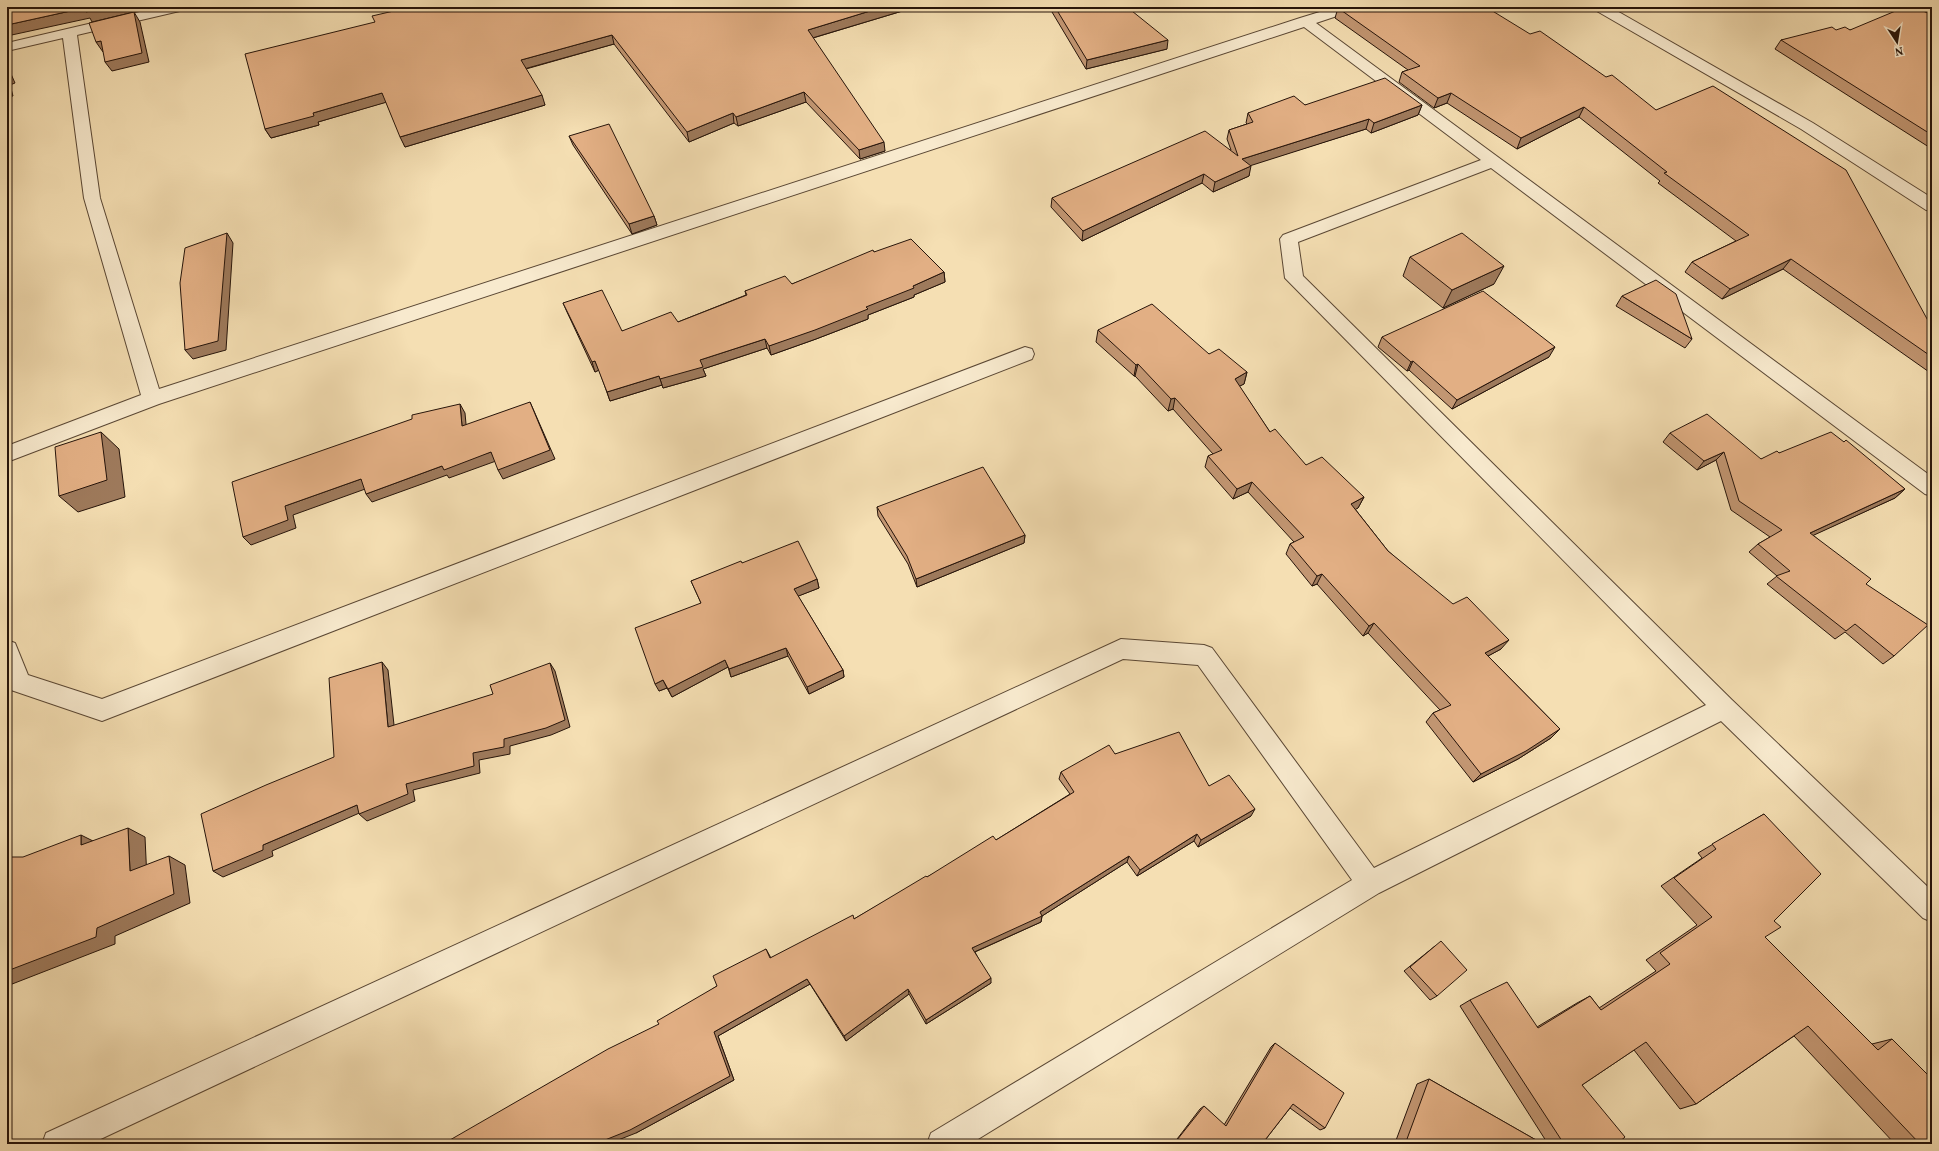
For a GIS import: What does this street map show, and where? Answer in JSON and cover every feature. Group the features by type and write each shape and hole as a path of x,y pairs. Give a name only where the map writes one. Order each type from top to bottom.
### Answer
{"street":[{"path":"7,47 179,7"},
{"path":"7,454 152,399 1350,7"},
{"path":"1600,7 1807,126 1932,206"},
{"path":"1305,21 1932,488"},
{"path":"69,32 92,198 152,399"},
{"path":"1493,161 1289,239 1294,278 1724,708 1932,908"},
{"path":"7,650 19,683 102,710 1025,354"},
{"path":"57,1144 1120,649 1204,655 1370,884"},
{"path":"942,1144 1370,884 1724,708"}],"building":[{"path":"7,7 108,7 86,12 84,8 7,25"},
{"path":"411,7 883,7 808,30 884,142 859,150 804,92 736,117 733,113 687,132 612,35 521,60 542,95 400,137 382,93 313,113 314,116 265,129 245,54 375,22 372,16"},
{"path":"1055,7 1127,7 1168,40 1087,60"},
{"path":"1486,7 1530,34 1540,31 1606,77 1612,75 1656,110 1713,86 1846,170 1932,328 1932,357 1791,259 1730,289 1692,262 1749,235 1664,173 1667,172 1584,107 1521,138 1451,93 1438,98 1402,72 1420,66 1338,8"},
{"path":"1905,7 1914,7 1932,15 1932,135 1781,40 1832,27 1836,30 1845,27 1850,30"},
{"path":"134,12 142,53 105,62 101,41 96,42 89,23"},
{"path":"1385,78 1422,105 1374,123 1369,119 1242,159 1251,166 1215,182 1204,174 1083,231 1052,198 1205,131 1238,156 1229,130 1253,122 1248,113 1294,96 1305,105"},
{"path":"609,124 654,216 629,224 569,136"},
{"path":"227,233 218,341 185,350 180,283 185,248"},
{"path":"1462,233 1504,266 1452,290 1410,257"},
{"path":"911,239 944,272 913,286 914,288 866,307 868,309 815,330 769,346 765,339 700,360 703,367 660,379 659,376 607,392 595,361 592,362 563,303 602,290 622,331 671,312 678,322 747,295 745,291 785,276 792,284 873,250 874,252"},
{"path":"1656,280 1676,294 1692,339 1622,296"},
{"path":"1483,291 1555,347 1457,400 1413,361 1411,362 1382,337"},
{"path":"1152,304 1209,354 1219,349 1247,372 1235,379 1270,432 1275,429 1306,465 1322,457 1364,497 1351,504 1388,551 1453,604 1467,597 1509,640 1485,653 1560,729 1526,751 1481,774 1433,713 1451,705 1374,623 1369,626 1322,574 1317,576 1290,544 1304,537 1252,482 1237,489 1208,456 1222,450 1175,398 1171,399 1138,364 1136,365 1098,330"},
{"path":"530,402 550,450 498,470 491,452 444,470 442,466 366,494 361,479 285,506 288,520 243,537 232,482 412,419 412,415 460,404 462,426"},
{"path":"1707,414 1761,459 1777,451 1779,453 1831,432 1844,442 1846,440 1905,489 1810,533 1871,579 1866,584 1928,625 1894,656 1855,624 1846,631 1776,576 1790,571 1758,544 1782,530 1739,501 1724,452 1704,461 1670,433"},
{"path":"101,432 107,480 59,496 55,447"},
{"path":"983,467 1025,535 916,579 907,556 877,507"},
{"path":"798,541 817,579 794,589 843,670 807,687 786,648 729,669 725,660 668,689 663,680 655,684 635,628 701,603 691,581 741,561 742,563"},
{"path":"382,662 388,727 493,694 490,685 550,663 565,720 546,728 504,739 504,747 473,753 474,766 406,784 408,794 359,814 357,805 263,845 263,850 213,871 201,814 334,757 329,678"},
{"path":"1179,732 1209,786 1229,775 1255,809 1201,840 1197,834 1140,870 1129,856 1040,912 1042,916 972,948 991,978 926,1020 908,989 844,1036 807,979 714,1032 730,1076 630,1130 595,1144 443,1144 608,1049 659,1024 657,1021 717,986 713,976 766,949 770,958 853,915 854,919 926,876 927,877 993,836 996,840 1074,792 1061,772 1109,745 1115,754"},
{"path":"1764,814 1821,874 1774,921 1781,927 1765,937 1878,1050 1892,1039 1932,1079 1932,1138 1927,1144 1920,1144 1808,1026 1696,1104 1646,1042 1582,1085 1625,1137 1617,1144 1564,1144 1470,1000 1507,982 1538,1028 1590,996 1601,1010 1670,964 1660,953 1712,917 1674,878 1716,849 1712,844"},
{"path":"128,828 130,871 169,856 174,894 97,928 96,937 7,971 7,857 23,857 81,835 81,845"},
{"path":"1441,941 1467,970 1437,996 1410,967"},
{"path":"1275,1043 1344,1093 1325,1128 1293,1104 1262,1144 1181,1144 1177,1140 1204,1106 1226,1126"},
{"path":"1429,1079 1543,1144 1415,1144 1407,1139"}]}
